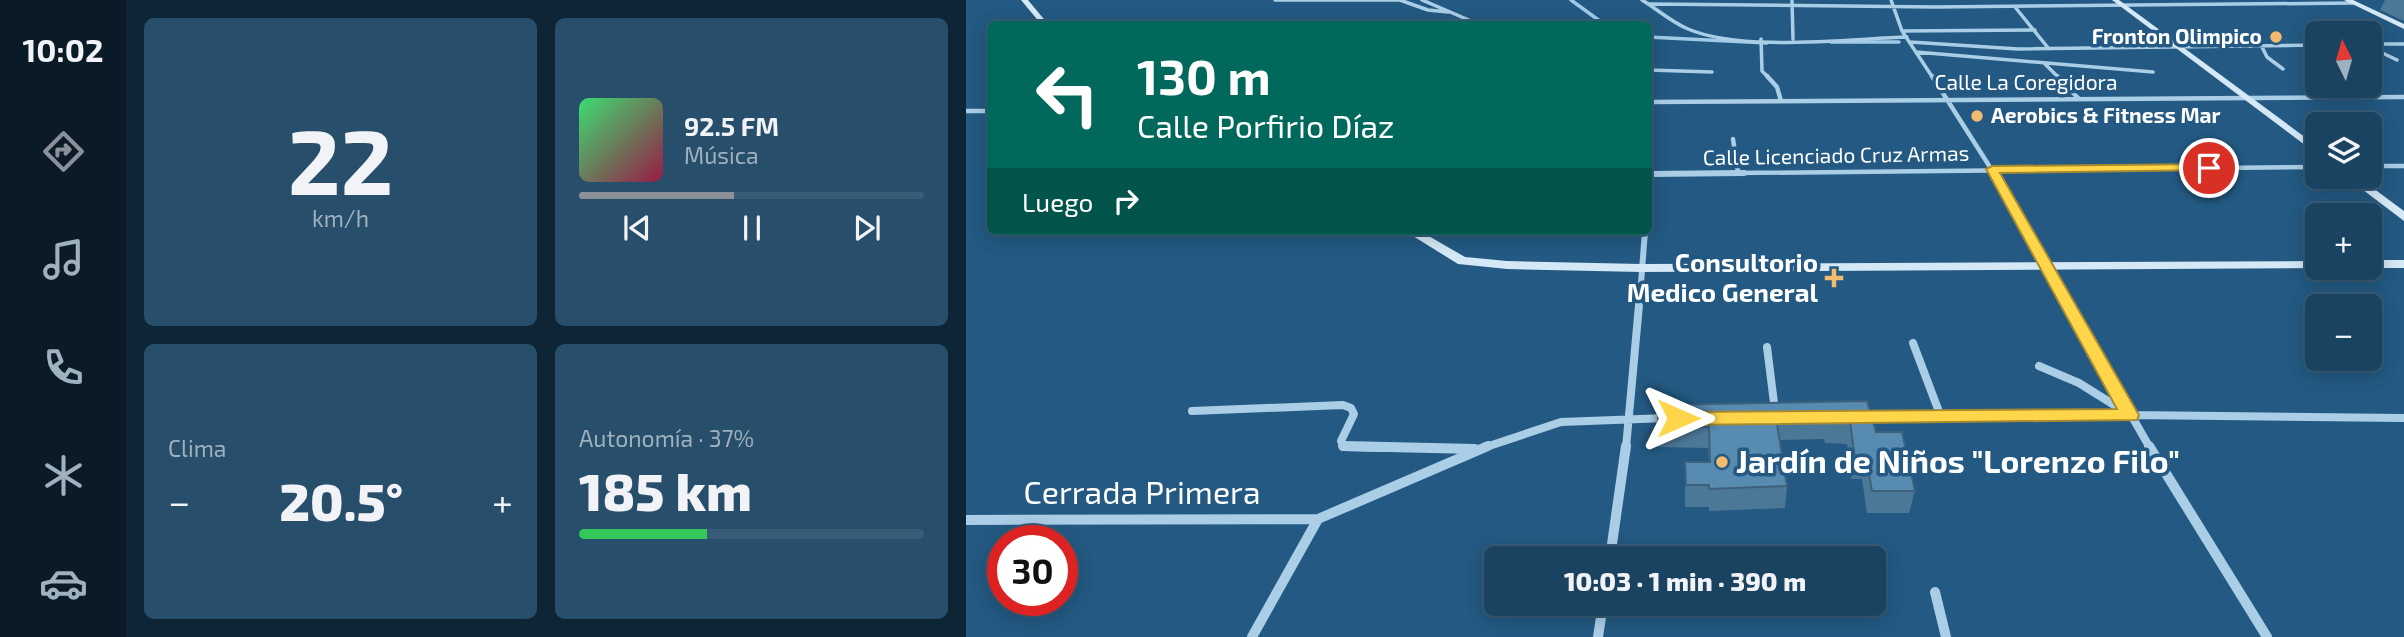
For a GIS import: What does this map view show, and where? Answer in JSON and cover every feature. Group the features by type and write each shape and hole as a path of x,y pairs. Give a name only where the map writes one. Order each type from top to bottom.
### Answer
{"street":[{"path":"1024,0 1042,21"},
{"path":"1275,0 1400,0 1428,10 1448,12"},
{"path":"1422,0 1470,21"},
{"path":"1643,0 1688,29 1761,40 1906,37 2035,30"},
{"path":"1891,0 1906,37 1992,169 2130,415 2267,637"},
{"path":"2055,0 2064,6"},
{"path":"1649,4 1792,2 2015,7 2119,3 2350,1 2404,27"},
{"path":"1792,2 1793,39"},
{"path":"2119,3 2305,143"},
{"path":"2015,7 2049,48"},
{"path":"1906,37 1972,47 2305,45"},
{"path":"1761,40 1762,72 1777,87 1781,101"},
{"path":"2382,45 2404,44"},
{"path":"2261,45 2267,57 2283,69"},
{"path":"1972,47 2006,60"},
{"path":"1916,52 2153,72"},
{"path":"2382,52 2397,60"},
{"path":"2045,64 2079,99"},
{"path":"1652,70 1712,72"},
{"name":"Calle La Coregidora","path":"1652,102 2404,97"},
{"path":"966,111 987,111"},
{"path":"1733,139 1738,173"},
{"path":"2382,166 2404,166"},
{"name":"Calle Licenciado Cruz Armas","path":"1652,174 2305,167"},
{"path":"2367,189 2404,217"},
{"path":"1418,235 1462,261 1507,265 1641,268 2305,265"},
{"path":"1612,546 1630,418 1645,235"},
{"path":"2382,264 2404,264"},
{"path":"1913,343 1941,417"},
{"path":"1767,347 1776,419"},
{"path":"2039,366 2078,383 2130,415"},
{"path":"1192,411 1343,405 1351,408 1354,414 1340,441 1344,447 1479,449"},
{"path":"1851,418 2130,415 2404,418"},
{"path":"1252,637 1318,519 1479,449 1561,422 1681,418"},
{"path":"1763,419 1787,419"},
{"name":"Cerrada Primera","path":"966,520 1318,519"},
{"path":"1935,592 1946,637"},
{"path":"1598,637 1601,616"}],"building":[{"path":"1867,401 1876,432 1902,432 1915,491 1872,491 1866,457 1855,458 1850,422 1828,421 1827,417 1776,418 1787,486 1709,489 1709,485 1686,485 1685,462 1710,462 1709,427 1658,425 1659,405"}],"waterway":[{"path":"1571,0 1600,21"},
{"path":"1652,37 1767,43"},
{"path":"1831,42 1899,42"}],"place":[{"name":"Fronton Olimpico","path":"2276,37"},
{"name":"Aerobics & Fitness Mar","path":"1977,116"},
{"name":"Consultorio Medico General","path":"1834,278"},
{"name":"Jardín de Niños \"Lorenzo Filo\"","path":"1722,462"}],"route":[{"path":"1678,418 2130,415 1992,169 2209,168"}]}
